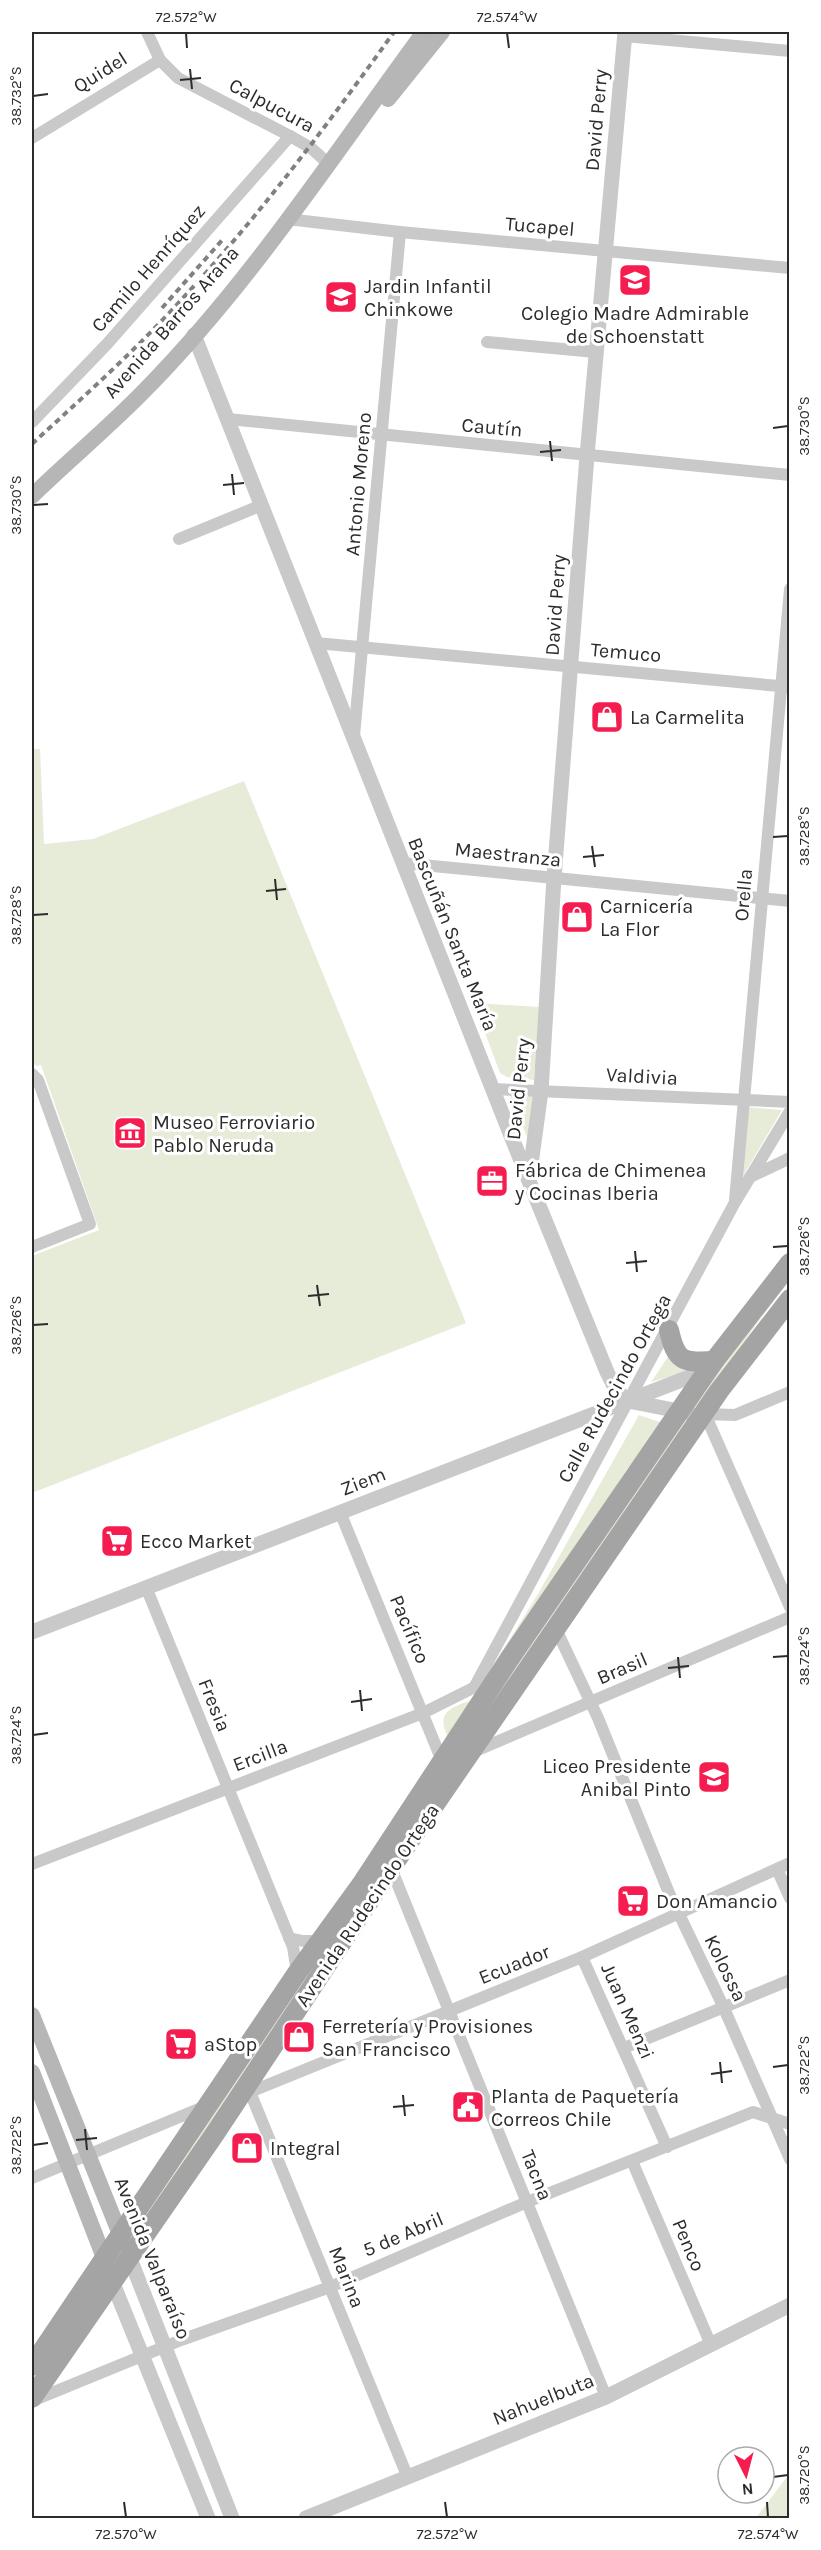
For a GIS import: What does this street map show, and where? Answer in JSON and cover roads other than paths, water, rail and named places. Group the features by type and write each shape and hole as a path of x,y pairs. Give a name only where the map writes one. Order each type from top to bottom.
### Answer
{"main road":[{"name":"Avenida Barros Arana","path":"32,495 145,390 194,334 330,165 424,32"},
{"name":"Avenida Barros Arana","path":"330,165 339,161 442,32"},
{"name":"Avenida Rudecindo Ortega","path":"32,2366 679,1413 789,1263"},
{"name":"Avenida Rudecindo Ortega","path":"32,2400 129,2256 250,2088 391,1868 470,1753 751,1347 789,1299"},
{"path":"669,1330 675,1352 683,1359 712,1365"},
{"name":"Avenida Valparaíso","path":"32,2015 90,2154 129,2256"},
{"path":"32,2072 112,2281"}],"street":[{"name":"Calpucura","path":"147,32 160,60 178,78 290,136 310,148 330,165"},
{"path":"625,34 789,51"},
{"name":"David Perry","path":"529,1181 541,1091 554,878 587,456 625,34"},
{"name":"Quidel","path":"32,138 160,60"},
{"name":"Camilo Henríquez","path":"32,422 107,344 290,136"},
{"name":"Tucapel","path":"287,219 400,232 789,268"},
{"name":"Antonio Moreno","path":"354,739 400,232"},
{"name":"Bascuñán Santa María","path":"194,334 529,1181 607,1372 616,1390 628,1401"},
{"path":"487,342 596,352"},
{"name":"Cautín","path":"228,419 789,475"},
{"path":"179,539 262,505"},
{"name":"Orella","path":"734,1204 762,899 785,687 789,589"},
{"name":"Temuco","path":"316,643 785,687"},
{"name":"Maestranza","path":"402,863 789,901"},
{"path":"32,1074 38,1080 90,1224 32,1247"},
{"name":"Valdivia","path":"492,1089 789,1102"},
{"name":"Calle Rudecindo Ortega","path":"475,1686 628,1401 669,1330 734,1204 789,1111"},
{"path":"750,1178 789,1158"},
{"name":"Ziem","path":"32,1632 628,1401 712,1365"},
{"path":"628,1401 679,1413 735,1415 789,1392"},
{"path":"705,1414 789,1607"},
{"name":"Pacífico","path":"340,1512 442,1761"},
{"name":"Fresia","path":"146,1587 289,1938 296,1957 297,1973"},
{"name":"Brasil","path":"470,1753 789,1617"},
{"name":"Kolossa","path":"556,1629 591,1703 678,1913 723,2006 789,2159"},
{"name":"Ercilla","path":"32,1864 423,1713 475,1686 500,1676"},
{"name":"Ecuador","path":"250,2088 448,2012 582,1957 789,1863"},
{"name":"Tacna","path":"391,1868 606,2397"},
{"path":"777,1869 789,1898"},
{"path":"289,1938 320,1941"},
{"name":"Juan Menzi","path":"582,1957 667,2148"},
{"path":"624,2048 789,1980"},
{"name":"Marina","path":"250,2088 408,2478"},
{"path":"32,2178 210,2105"},
{"name":"5 de Abril","path":"32,2400 142,2356 330,2287 527,2202 753,2112 772,2116 789,2124"},
{"name":"Penco","path":"632,2161 711,2345"},
{"name":"Avenida Valparaíso","path":"129,2256 232,2518"},
{"path":"112,2281 208,2518"},
{"name":"Nahuelbuta","path":"306,2518 606,2397 789,2305"}],"railway":[{"path":"32,444 146,337 211,267 293,168 394,32"},
{"path":"162,308 224,238"}],"place":[{"name":"Colegio Madre Admirable de Schoenstatt","path":"635,280"},
{"name":"Jardin Infantil Chinkowe","path":"341,297"},
{"name":"La Carmelita","path":"607,717"},
{"name":"Carnicería La Flor","path":"577,917"},
{"name":"Museo Ferroviario Pablo Neruda","path":"130,1133"},
{"name":"Fábrica de Chimenea y Cocinas Iberia","path":"492,1181"},
{"name":"Ecco Market","path":"117,1541"},
{"name":"Liceo Presidente Anibal Pinto","path":"714,1777"},
{"name":"Don Amancio","path":"633,1901"},
{"name":"Ferretería y Provisiones San Francisco","path":"299,2037"},
{"name":"aStop","path":"181,2044"},
{"name":"Planta de Paquetería Correos Chile","path":"468,2107"},
{"name":"Integral","path":"247,2148"}]}
